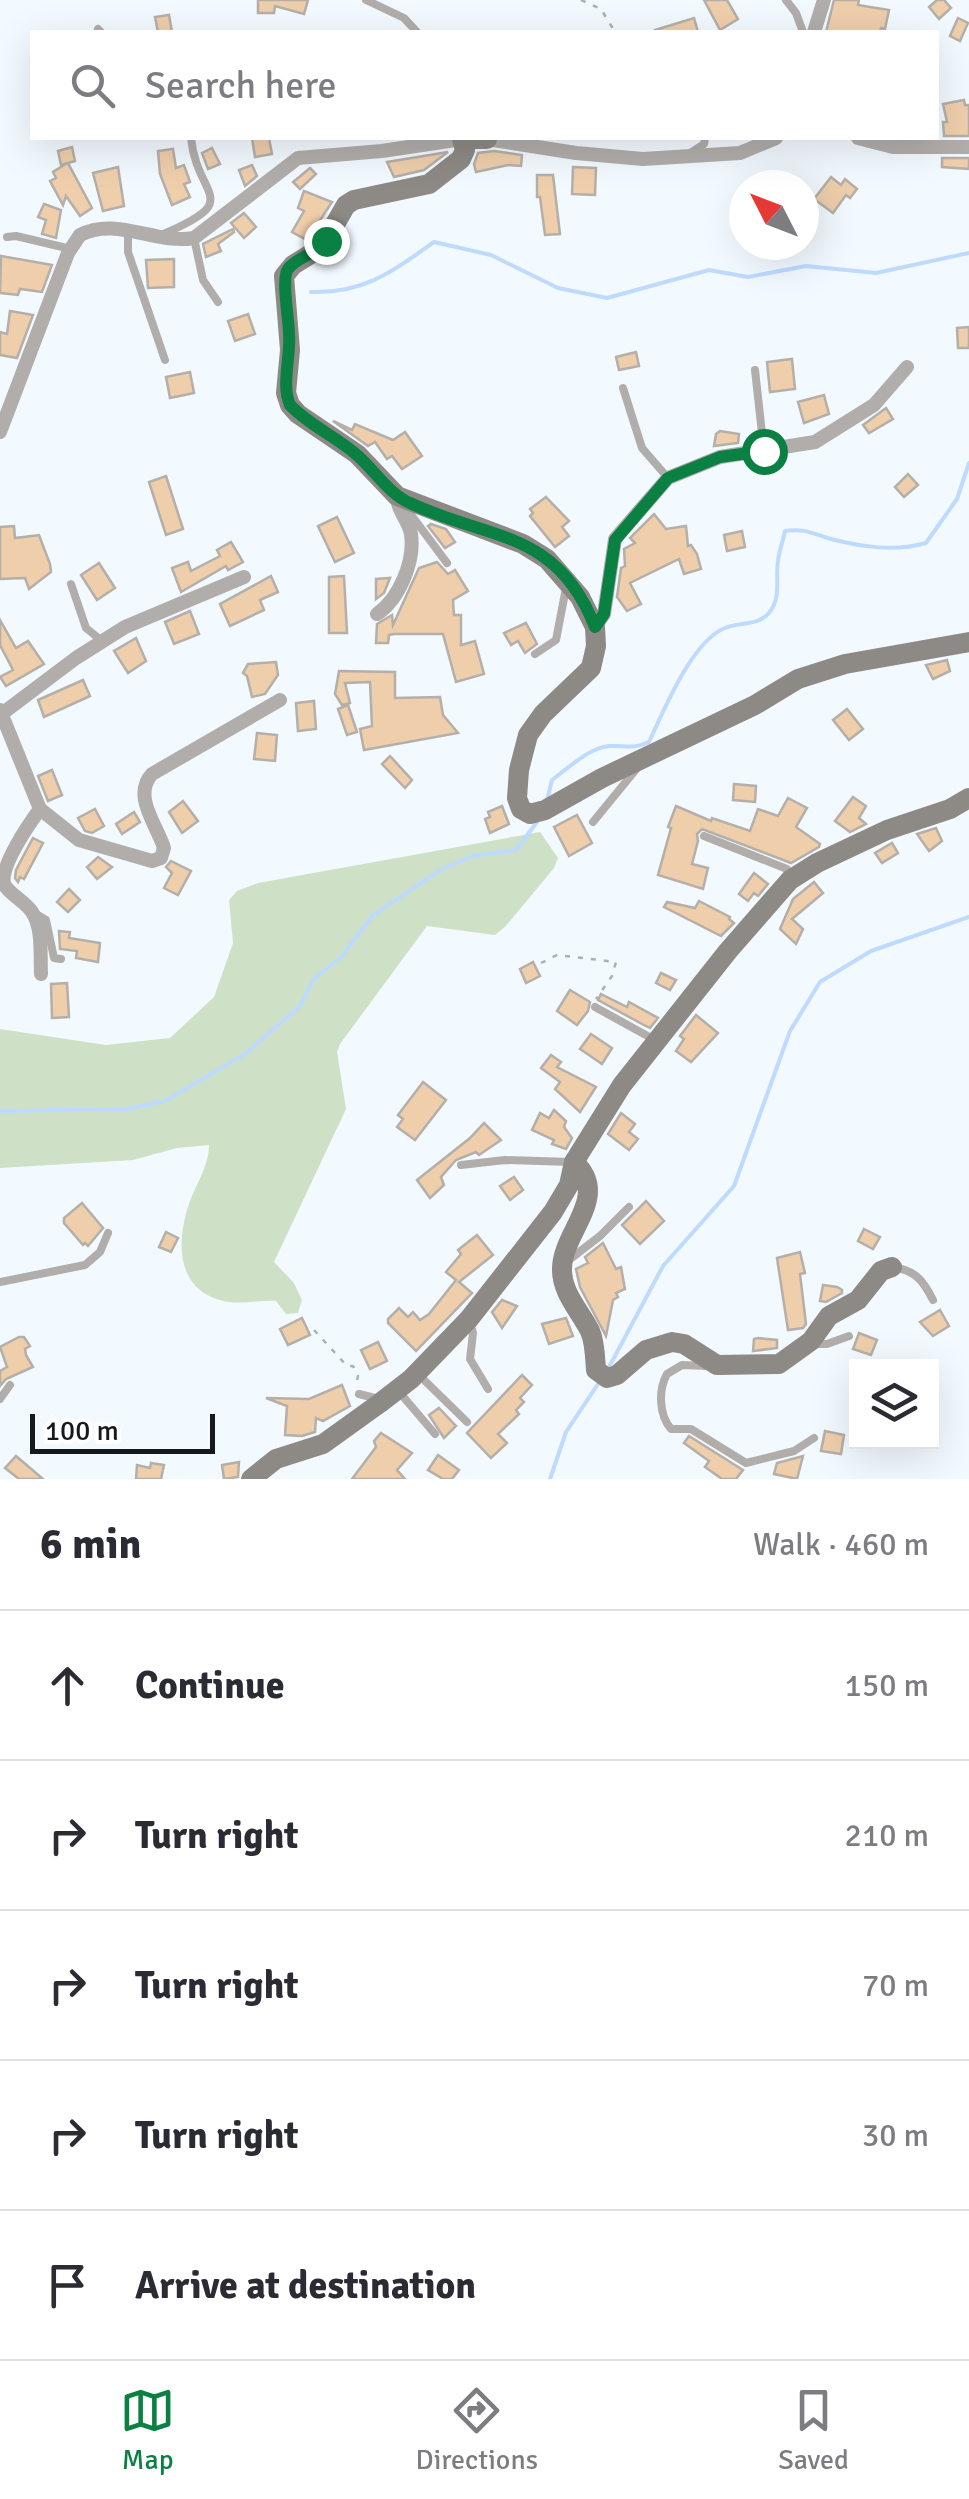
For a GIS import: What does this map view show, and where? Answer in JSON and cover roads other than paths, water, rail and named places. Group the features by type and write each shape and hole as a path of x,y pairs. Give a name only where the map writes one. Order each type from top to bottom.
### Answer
{"street":[{"path":"815,30 824,0"},
{"path":"0,432 71,249 80,235 87,231 128,230 157,237 194,238 298,158 453,140"},
{"path":"460,140 465,150 461,159 430,184 346,205 322,247 293,264 284,276 290,350 287,399 298,414 356,454 398,496 523,544 568,579 580,596 595,627 591,668 528,734 518,770 520,810 530,814 545,810 755,706 798,679 845,664 969,642"},
{"path":"526,141 602,157 740,153 771,140"},
{"path":"866,140 892,147 969,147"},
{"path":"595,627 604,614 615,540 668,478 720,457 815,442 874,405 907,367"},
{"path":"377,614 390,605 406,568 411,534 397,506 398,496"},
{"path":"244,577 125,627 2,712 40,809 79,840 152,862 160,858 164,848 148,814 143,790 146,781 280,700"},
{"path":"252,1479 276,1459 324,1444 417,1372 469,1318 554,1212 569,1184 574,1162 622,1086 768,903 792,879 887,830 950,810 969,798"},
{"path":"40,809 18,839 2,874 4,886 32,912 39,929 41,974"},
{"path":"574,1162 587,1179 587,1207 561,1264 564,1285 592,1335 596,1370 603,1376 613,1378 646,1350 672,1342 684,1344 717,1365 779,1364 806,1344 829,1316 858,1300 881,1271 892,1267"}],"lane":[{"path":"366,0 404,18 415,30"},
{"path":"786,0 802,30"},
{"path":"157,237 203,216 209,206 210,188 198,166 192,140"},
{"path":"687,156 705,140"},
{"path":"128,230 128,252 165,360"},
{"path":"6,237 71,249"},
{"path":"194,238 203,280 218,302"},
{"path":"755,370 764,451"},
{"path":"623,388 642,448 668,478"},
{"path":"398,496 447,563"},
{"path":"534,654 556,640 568,579"},
{"path":"71,584 86,628 102,641"},
{"path":"593,822 643,759"},
{"path":"704,836 787,869 792,879"},
{"path":"32,912 46,920 54,958 60,959"},
{"path":"595,1007 656,1042"},
{"path":"461,1166 504,1160 574,1162"},
{"path":"561,1264 573,1260 629,1207"},
{"path":"0,1282 85,1265 100,1252 108,1233"},
{"path":"892,1267 910,1269 924,1282 933,1300"},
{"path":"469,1318 473,1333 470,1359 488,1389"},
{"path":"806,1344 827,1344 849,1336"},
{"path":"717,1365 682,1365 667,1374 661,1392 662,1413 671,1429 691,1430 746,1463 794,1451 814,1438"},
{"path":"417,1372 467,1422"},
{"path":"0,1399 10,1385"},
{"path":"358,1394 390,1395 435,1434"}],"waterway":[{"path":"311,292 347,289 377,279 434,242 491,255 558,288 607,298 709,270 748,277 806,266 876,273 969,253"},
{"path":"547,800 552,780 586,754 609,746 633,747 649,742 680,678 701,647 725,628 754,622 769,613 777,594 778,561 785,531 804,531 879,547 926,543 957,499 969,463"},
{"path":"0,1111 127,1109 165,1101 245,1054 300,1006 313,980 342,956 372,916 440,870 472,856 516,850 537,822"},
{"path":"608,1369 663,1266 734,1186 790,1031 820,982 871,951 969,917"},
{"path":"550,1479 566,1432 600,1381"}]}
